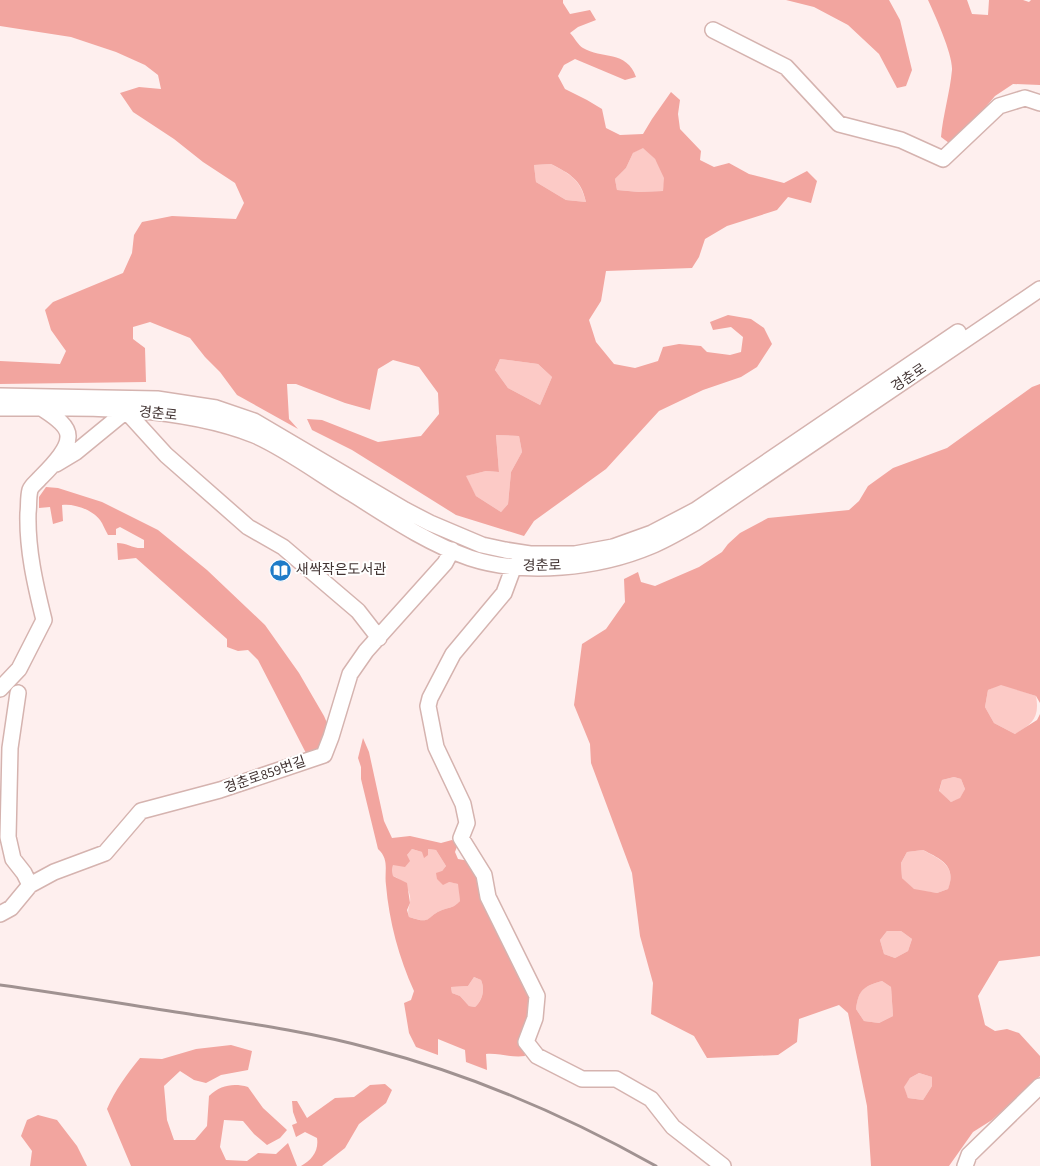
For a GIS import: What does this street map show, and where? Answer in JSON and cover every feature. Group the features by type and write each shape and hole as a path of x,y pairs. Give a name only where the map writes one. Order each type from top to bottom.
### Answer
{"street":[{"path":"713,30 786,67 839,124 901,140 943,159 999,106 1025,98 1040,103"},
{"name":"경춘로","path":"0,408 127,404 157,399 216,408 254,421 405,510 482,545 530,554 575,554 613,547 652,533 696,510 1040,277"},
{"name":"경춘로","path":"0,396 127,404 216,423 255,436 293,457 406,528 471,558 506,566 573,566 610,560 651,546 695,523 1040,290"},
{"path":"0,689 19,669 44,620 32,568 28,520 30,488 53,466 76,452 127,404 166,455 248,527 283,547 358,611 378,638"},
{"path":"40,408 54,417 67,430 66,445 53,466"},
{"name":"경춘로859번길","path":"0,914 10,908 30,884 54,872 105,853 141,811 220,790 324,755 350,674 366,651 445,563 452,550"},
{"path":"514,566 504,593 453,654 430,698 428,706 436,747 463,804 467,823 461,838 484,875 488,897 537,996 535,1018 526,1042 537,1056 582,1078 616,1079 651,1099 673,1127 723,1166"},
{"path":"18,693 10,748 8,838 13,859 24,872 30,884"},
{"path":"965,1166 969,1155 1040,1086"}],"shaded area":[{"path":"0,0 563,0 570,14 590,10 596,20 578,27 570,33 583,48 613,56 626,63 632,68 636,77 625,80 575,59 564,65 558,76 565,89 602,109 606,128 620,135 643,134 671,92 680,100 678,114 680,129 701,151 700,160 714,167 729,163 749,174 784,183 807,171 817,181 811,203 788,197 777,210 727,226 705,239 699,257 692,268 606,271 601,301 589,320 596,342 614,364 635,368 658,361 663,347 679,344 701,346 707,352 730,355 741,352 743,337 731,327 713,330 710,322 728,315 751,319 764,328 772,344 757,367 741,377 703,390 659,411 606,469 534,521 524,536 456,515 352,450 312,430 307,419 322,420 378,442 421,436 439,414 438,393 419,367 393,360 378,369 370,410 345,403 296,384 287,384 289,419 298,429 237,395 220,372 190,338 150,322 133,327 133,339 145,348 146,382 0,384 0,361 60,364 66,351 51,330 45,310 53,302 123,273 132,253 134,235 142,222 172,216 236,219 244,203 235,183 133,112 120,93 139,87 161,89 158,75 145,65 116,52 71,37 0,26","holes":["643,148 655,159 664,178 663,191 639,192 617,190 615,179 626,168 633,153","551,164 569,174 578,183 586,202 566,200 536,182 534,165","500,359 538,364 552,377 540,405 508,388 495,370","496,435 519,436 522,452 511,472 508,504 501,512 476,496 466,476 486,471 499,472"]},
{"path":"786,0 889,0 900,20 912,70 906,86 897,88 879,54 848,25 814,7"},
{"path":"928,0 967,0 972,14 988,15 989,0 1023,0 1029,2 1031,0 1040,0 1040,85 1013,84 995,96 953,146 941,137 952,63 943,35"},
{"path":"643,147 655,159 665,178 663,191 639,192 617,190 615,179 626,168 633,153"},
{"path":"551,164 574,178 584,194 586,202 566,200 536,182 534,165"},
{"path":"500,359 538,364 552,377 540,405 508,388 495,370"},
{"path":"1040,384 1040,703 1036,696 1001,685 988,690 985,707 994,723 1015,734 1037,720 1040,714 1040,956 999,961 978,996 985,1025 995,1031 1007,1029 1019,1033 1040,1056 1040,1076 992,1120 973,1132 949,1166 871,1166 867,1106 848,1013 839,1005 799,1019 797,1042 778,1055 707,1058 694,1036 651,1014 653,983 640,936 632,873 591,763 590,744 574,705 582,644 606,629 625,602 624,579 638,572 641,582 655,586 699,567 722,552 740,533 768,518 849,510 859,501 868,486 893,468 947,448 1032,387","holes":["954,777 961,779 965,789 960,798 951,802 939,791 942,780","923,850 946,864 950,874 948,889 937,893 914,889 902,878 901,863 907,852","887,931 901,931 912,939 908,951 895,958 884,954 880,940","882,981 891,987 893,1016 879,1023 864,1021 856,1009 861,993 870,985","919,1073 932,1077 932,1086 923,1100 908,1098 904,1087 910,1078"]},
{"path":"496,435 519,436 522,452 511,472 508,504 501,512 476,496 465,476 486,471 499,472"},
{"path":"46,487 58,488 102,502 158,530 207,570 265,625 299,673 324,716 331,732 321,750 307,755 258,660 248,650 238,651 227,647 227,639 136,558 118,560 117,543 144,548 144,540 120,527 116,529 116,535 108,535 97,516 88,510 72,505 62,505 63,521 53,524 50,507 39,508 39,497"},
{"path":"1001,684 1036,696 1036,715 1026,727 1015,734 994,723 985,707 988,690"},
{"path":"363,738 369,752 384,821 392,838 410,836 441,843 452,840 458,844 455,852 458,859 469,861 519,967 534,1008 523,1045 525,1056 486,1054 487,1070 466,1062 465,1050 438,1039 438,1055 416,1047 409,1033 404,1003 411,1000 414,991 399,952 392,926 387,899 386,866 384,857 378,849 361,779 361,767 358,758","holes":["412,849 422,852 424,858 428,855 428,849 436,850 446,866 442,871 436,873 437,879 443,885 449,882 458,884 460,901 426,920 409,917 407,910 410,903 407,883 393,876 393,865 405,867 410,861 407,855","474,977 481,980 483,987 481,998 475,1007 469,1006 460,996 452,993 451,987 468,986"]},
{"path":"954,777 961,779 965,789 960,799 951,802 939,792 942,780"},
{"path":"412,849 422,852 428,849 436,850 446,866 442,871 449,882 459,884 460,901 426,920 409,917 410,898 408,890 403,883 393,876 393,865"},
{"path":"923,850 941,861 949,869 950,881 948,889 937,893 914,890 902,878 901,863 907,852"},
{"path":"887,931 901,931 912,939 908,951 895,958 884,954 880,940"},
{"path":"474,977 481,980 483,987 481,998 475,1007 469,1006 460,996 452,993 451,987 468,986"},
{"path":"882,981 891,987 893,1016 879,1023 864,1021 856,1009 861,992 866,987"},
{"path":"231,1045 252,1051 248,1070 221,1075 206,1083 194,1080 180,1071 164,1086 167,1120 174,1140 195,1140 207,1126 209,1096 214,1092 232,1085 248,1087 263,1108 287,1130 280,1138 267,1145 243,1121 224,1120 220,1147 226,1160 247,1161 258,1153 276,1154 288,1143 297,1166 131,1166 107,1109 122,1082 140,1058 162,1059 196,1049"},
{"path":"919,1073 932,1077 932,1086 923,1100 908,1098 903,1087 910,1078"},
{"path":"385,1084 392,1090 386,1103 359,1124 345,1148 322,1166 301,1166 314,1155 317,1147 317,1138 305,1132 296,1137 292,1125 297,1123 292,1101 297,1101 307,1118 335,1098 354,1097 370,1085"},
{"path":"38,1115 57,1120 77,1146 87,1166 30,1166 32,1151 21,1136 27,1120"}],"railway":[{"path":"0,985 262,1025 329,1038 410,1059 518,1098 588,1130 656,1166"}],"place":[{"name":"새싹작은도서관","path":"280,570"}]}
